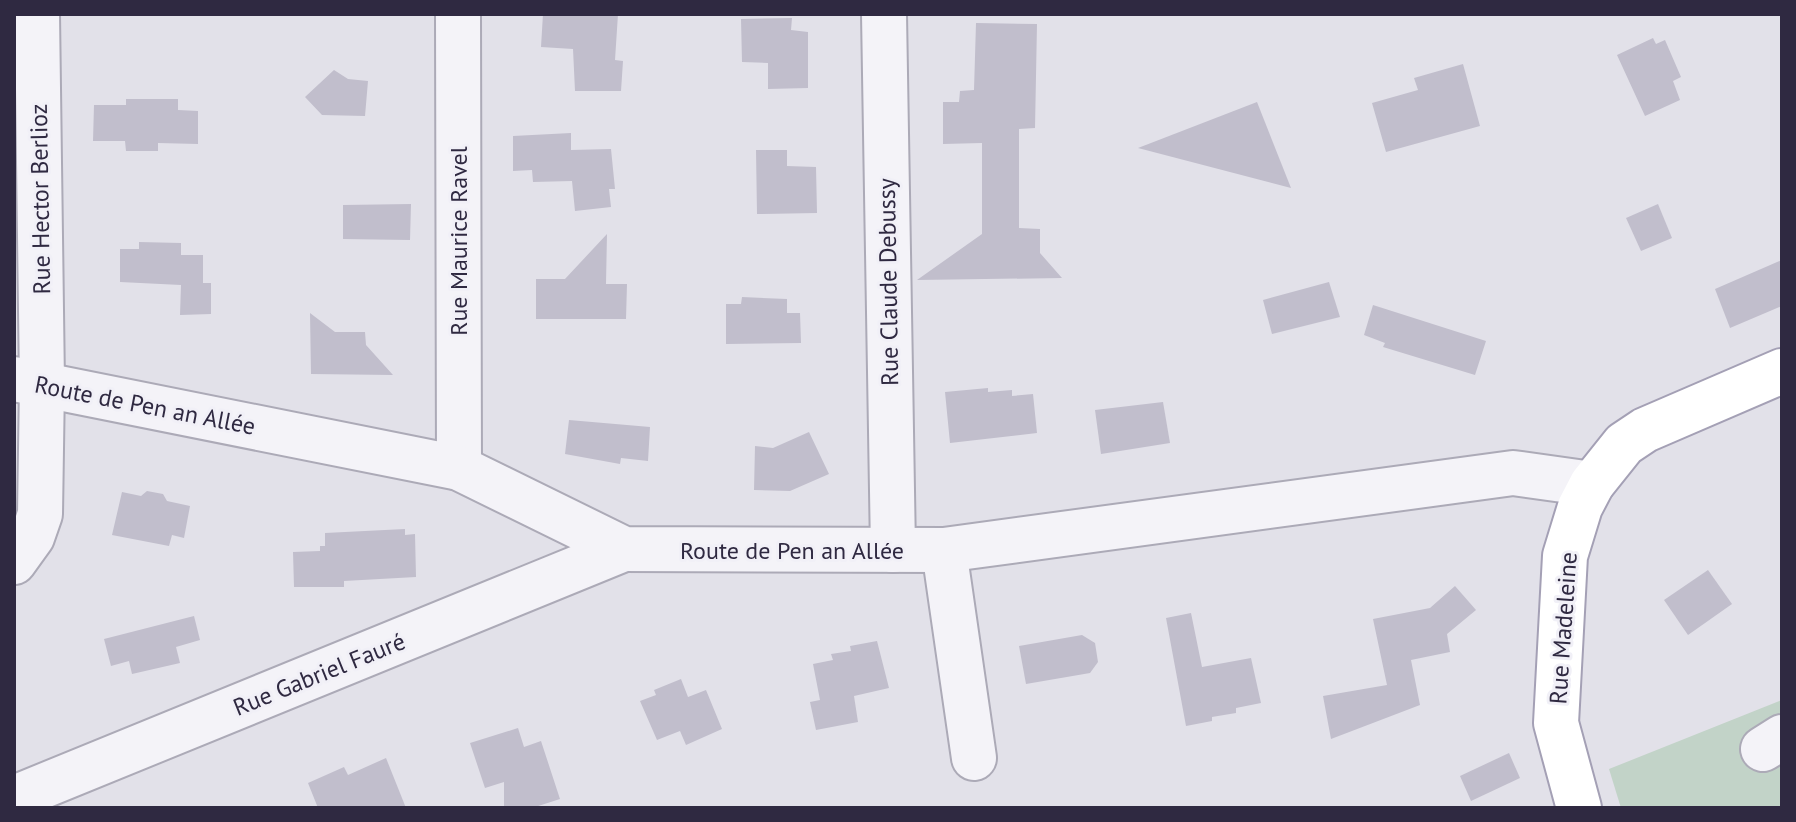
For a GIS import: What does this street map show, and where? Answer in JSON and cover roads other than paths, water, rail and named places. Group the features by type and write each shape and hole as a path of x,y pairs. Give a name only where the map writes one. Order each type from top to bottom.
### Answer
{"main road":[{"name":"Rue Madeleine","path":"1579,808 1556,723 1565,556 1571,532 1592,484 1624,444 1645,430 1782,371"}],"street":[{"name":"Rue Maurice Ravel","path":"458,14 459,468"},
{"name":"Rue Claude Debussy","path":"884,14 893,550"},
{"name":"Rue Hector Berlioz","path":"14,562 32,537 40,514 28,381 30,16"},
{"name":"Route de Pen an Allée","path":"28,381 459,468 624,549 944,550 1513,473 1592,484"},
{"name":"Rue Gabriel Fauré","path":"28,799 624,549"},
{"path":"944,550 974,758"}]}
